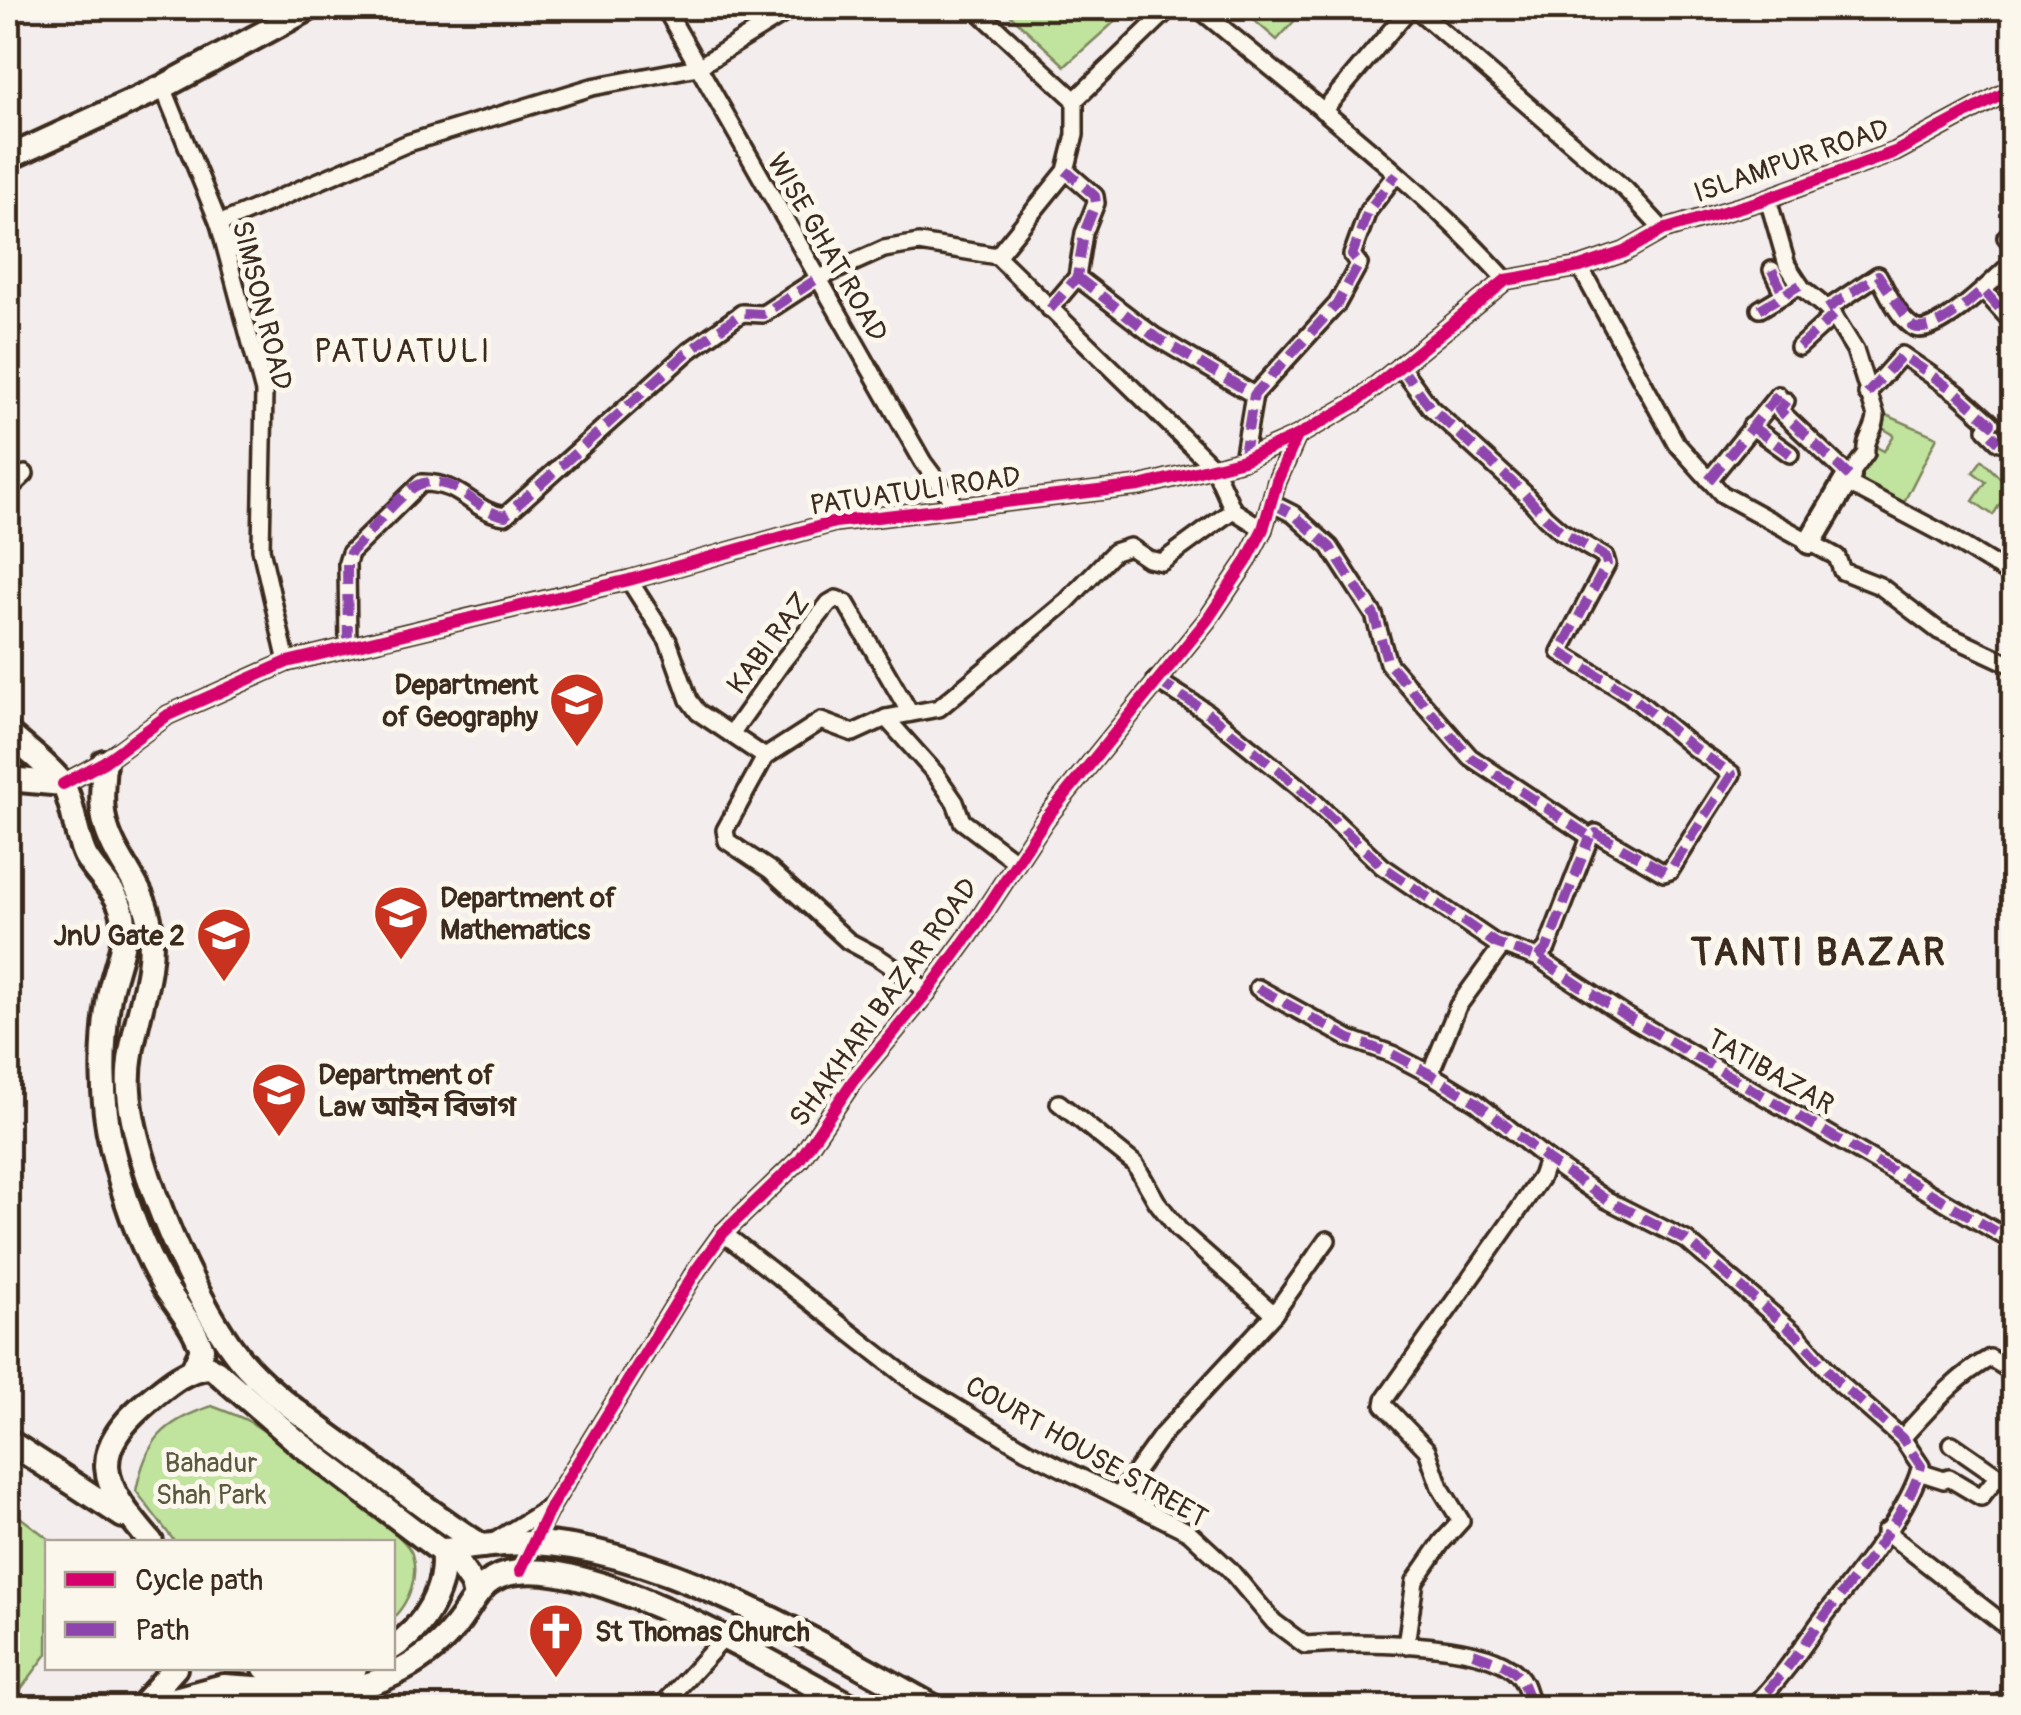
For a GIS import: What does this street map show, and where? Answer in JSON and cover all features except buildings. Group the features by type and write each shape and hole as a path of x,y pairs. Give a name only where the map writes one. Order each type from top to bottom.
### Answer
{"main road":[{"path":"8,158 162,88 310,8"},
{"path":"1810,542 1847,479"},
{"path":"8,733 63,784 86,858 119,902 124,922 122,949 109,998 104,1072 112,1150 137,1230 162,1282 198,1336 205,1370 442,1550 466,1573 475,1597"},
{"path":"104,762 104,821 138,890 151,928 148,968 129,1065 132,1112 170,1234 215,1322 235,1352 285,1401 482,1546"},
{"path":"8,779 63,784"},
{"path":"149,1540 108,1484 105,1459 118,1432 137,1410 235,1352"},
{"path":"8,1440 134,1523"},
{"path":"442,1550 532,1543 568,1546 615,1558 695,1584 842,1655 936,1708"},
{"path":"520,1571 532,1543"},
{"path":"395,1645 428,1612 441,1586 445,1568 442,1550"},
{"path":"395,1667 416,1662 436,1647 482,1586 499,1575 542,1571 656,1605 856,1708"},
{"path":"140,1708 173,1670"},
{"path":"274,1673 360,1675"},
{"path":"274,1673 321,1700"},
{"path":"140,1708 224,1686 321,1700 360,1675"}],"street":[{"name":"WISE GHAT ROAD","path":"665,8 923,462 956,506"},
{"path":"218,224 426,137 592,88 698,67 794,8"},
{"path":"975,8 1075,100"},
{"path":"997,256 1066,171 1075,135 1075,100 1170,8"},
{"path":"1198,8 1396,174 1471,242 1506,280"},
{"path":"1323,112 1413,8 1626,190 1662,230"},
{"name":"SIMSON ROAD","path":"162,88 218,224 264,392 260,549 287,662"},
{"name":"ISLAMPUR ROAD","path":"1580,267 1624,252 1662,230 1768,198 1895,152 2014,88"},
{"path":"1050,310 1077,278 1084,233 1096,199 1066,171"},
{"path":"1243,460 1254,395 1336,304 1359,264 1352,256 1368,212 1396,174"},
{"path":"1768,198 1785,258 1800,286 1830,312 1855,350 1876,416 1876,426 1865,444 1866,453 1847,479"},
{"path":"2014,231 2006,236 2014,246"},
{"path":"348,645 350,553 421,483 439,482 494,514 505,516 689,351 742,313 763,314 817,280 884,249 920,243 997,256 1214,468 1233,510 1263,530"},
{"path":"1799,347 1830,312 1878,275 1899,311 1921,330 1942,323 2014,261"},
{"path":"1580,267 1676,443 1722,494 1837,557 1842,571 1880,586 1939,631 2014,666"},
{"name":"PATUATULI ROAD","path":"63,784 104,762 168,715 287,662 348,645 629,580 835,522 1140,486 1243,460 1297,436 1356,402 1506,280 1580,267"},
{"path":"1772,270 1784,295"},
{"path":"1077,278 1154,336 1254,395"},
{"path":"1760,308 1800,286"},
{"path":"1983,290 2011,322 2014,320"},
{"path":"1867,394 1902,355 1958,393 1991,423 1986,429 1999,442"},
{"path":"1400,366 1430,406 1560,531 1605,557 1607,564 1560,652 1630,695 1732,774 1667,873 1596,833 1590,837 1547,948 1538,958"},
{"path":"1709,480 1752,426 1782,398 1779,410 1847,479 2014,577"},
{"path":"1752,426 1790,454"},
{"name":"SHAKHARI BAZAR ROAD","path":"532,1543 551,1506 723,1233 800,1160 853,1082 969,935 1015,861 1206,620 1263,530 1277,481 1297,436"},
{"path":"8,490 26,474"},
{"path":"1271,503 1292,514 1330,547 1374,615 1388,663 1470,757 1590,837"},
{"path":"928,991 848,941 770,870 727,840 725,830 765,757 821,721 853,732 886,718 939,708 1066,602 1114,552 1130,547 1162,562 1233,510"},
{"path":"629,580 668,641 689,700 698,712 765,757"},
{"name":"KABI RAZ","path":"731,734 783,661 836,599 846,603 910,714"},
{"name":"TATIBAZAR","path":"1156,680 1204,710 1300,788 1382,866 1502,946 1538,958 1623,1014 2014,1242"},
{"path":"886,718 935,773 955,802 962,821 1015,861"},
{"path":"1430,1074 1458,1006 1502,946"},
{"path":"1258,988 1350,1039 1392,1054 1430,1074 1476,1102 1605,1199 1686,1240 1799,1336 1839,1383 1902,1438 1921,1466 1915,1487 1866,1564 1788,1669 1752,1708"},
{"path":"1059,1104 1134,1164 1179,1230 1274,1314"},
{"path":"1406,1645 1416,1581 1442,1542 1462,1521 1440,1487 1427,1450 1384,1405 1385,1398 1518,1211 1541,1177 1547,1159"},
{"name":"COURT HOUSE STREET","path":"723,1233 912,1381 1026,1450 1189,1532 1229,1569 1274,1622 1305,1645 1406,1645 1472,1653 1509,1666 1524,1681 1531,1708"},
{"path":"1119,1496 1162,1435 1274,1314 1327,1240"},
{"path":"1902,1438 1946,1390 1983,1362 1997,1360 2014,1373"},
{"path":"1952,1444 2014,1487"},
{"path":"1919,1472 1944,1480 1950,1478 1981,1497 1998,1476"},
{"path":"482,1546 517,1530 551,1506"},
{"path":"1886,1531 2014,1632"},
{"path":"660,1708 723,1639"},
{"path":"352,1704 360,1675"},
{"path":"1996,1708 2014,1692"}],"green space":[{"path":"1003,8 1130,8 1065,66"},
{"path":"1240,8 1306,8 1277,40"},
{"path":"1875,410 1937,437 1901,508 1849,480 1869,443 1884,451 1894,435 1879,426"},
{"path":"1982,460 2010,488 1993,515 1973,501 1986,482 1973,472"},
{"name":"Bahadur Shah Park","path":"212,1406 248,1421 337,1484 404,1542 412,1554 413,1580 408,1597 395,1615 395,1540 173,1540 136,1491 151,1446 169,1427"},
{"path":"8,1508 50,1540 45,1540 45,1657 21,1689 8,1678"}],"marked path":[{"path":"1050,309 1077,277 1084,233 1096,203 1095,196 1066,171"},
{"path":"1243,460 1254,395 1337,304 1359,264 1352,255 1368,211 1396,174"},
{"path":"1772,270 1784,295"},
{"path":"1827,309 1878,275 1913,327 1941,322 1983,290 2014,321"},
{"path":"1077,277 1154,336 1254,395"},
{"path":"348,645 350,553 410,490 423,483 443,484 505,516 689,351 742,313 763,314 817,279"},
{"path":"1760,309 1800,285"},
{"path":"1799,347 1834,315"},
{"path":"1867,394 1902,355 1957,393 1991,423 1986,429 1999,442"},
{"path":"1400,366 1430,407 1545,517 1605,557 1607,564 1560,652 1630,695 1732,774 1670,871"},
{"path":"1709,480 1778,395"},
{"path":"1786,401 1779,410 1849,476"},
{"path":"1751,426 1790,454"},
{"path":"1271,503 1293,514 1330,547 1374,615 1388,663 1470,757 1590,837 1596,833 1667,873"},
{"path":"1156,680 1204,710 1300,788 1382,866 1495,943 1538,958 1623,1014 2014,1242"},
{"path":"1538,958 1547,948 1590,837"},
{"path":"1258,988 1350,1039 1392,1054 1430,1074 1476,1102 1605,1199 1686,1240 1799,1337 1839,1383 1902,1438 1921,1466 1904,1506 1788,1666 1752,1708"},
{"path":"1473,1653 1512,1670 1523,1684 1531,1708"}],"cycle path":[{"path":"63,784 104,762 168,715 287,662 629,580 835,522 1140,486 1243,460 1297,436 1356,402 1506,280 1580,267 1624,252 1663,230 1760,201 1895,152 2014,88"},
{"path":"520,1571 551,1506 723,1233 800,1159 853,1081 969,935 1046,818 1207,620 1263,529 1277,481 1297,436"}],"place":[{"name":"Department of Geography","path":"577,749"},
{"name":"Department of Mathematics","path":"401,962"},
{"name":"JnU Gate 2","path":"224,984"},
{"name":"Department of Law আইন বিভাগ","path":"279,1139"},
{"name":"St Thomas Church","path":"556,1680"}],"district":[{"name":"PATUATULI","path":"403,351"},
{"name":"TANTI BAZAR","path":"1819,952"}]}
